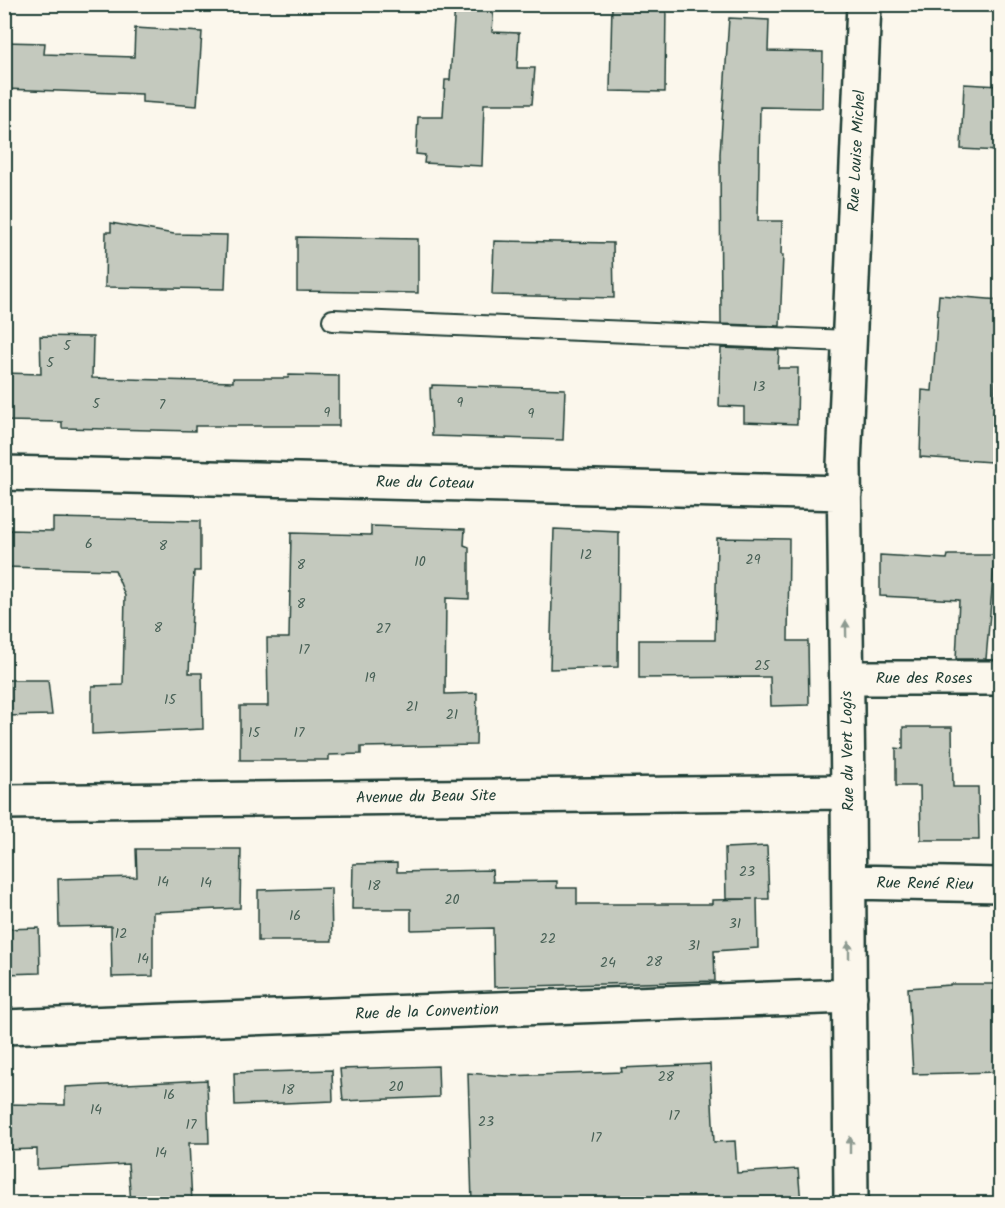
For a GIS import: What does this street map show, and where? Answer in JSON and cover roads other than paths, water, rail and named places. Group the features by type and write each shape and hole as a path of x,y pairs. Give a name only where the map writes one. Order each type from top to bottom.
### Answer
{"street":[{"name":"Rue Louise Michel","path":"850,298 864,4"},
{"name":"Rue du Vert Logis","path":"850,298 845,493 850,1203"},
{"name":"Rue du Coteau","path":"4,473 845,493"},
{"name":"Rue des Roses","path":"847,678 1000,678"},
{"name":"Avenue du Beau Site","path":"4,802 848,792"},
{"name":"Rue René Rieu","path":"849,882 1000,885"},
{"name":"Rue de la Convention","path":"4,1027 849,996"}],"lane":[{"path":"333,320 849,341"}]}
